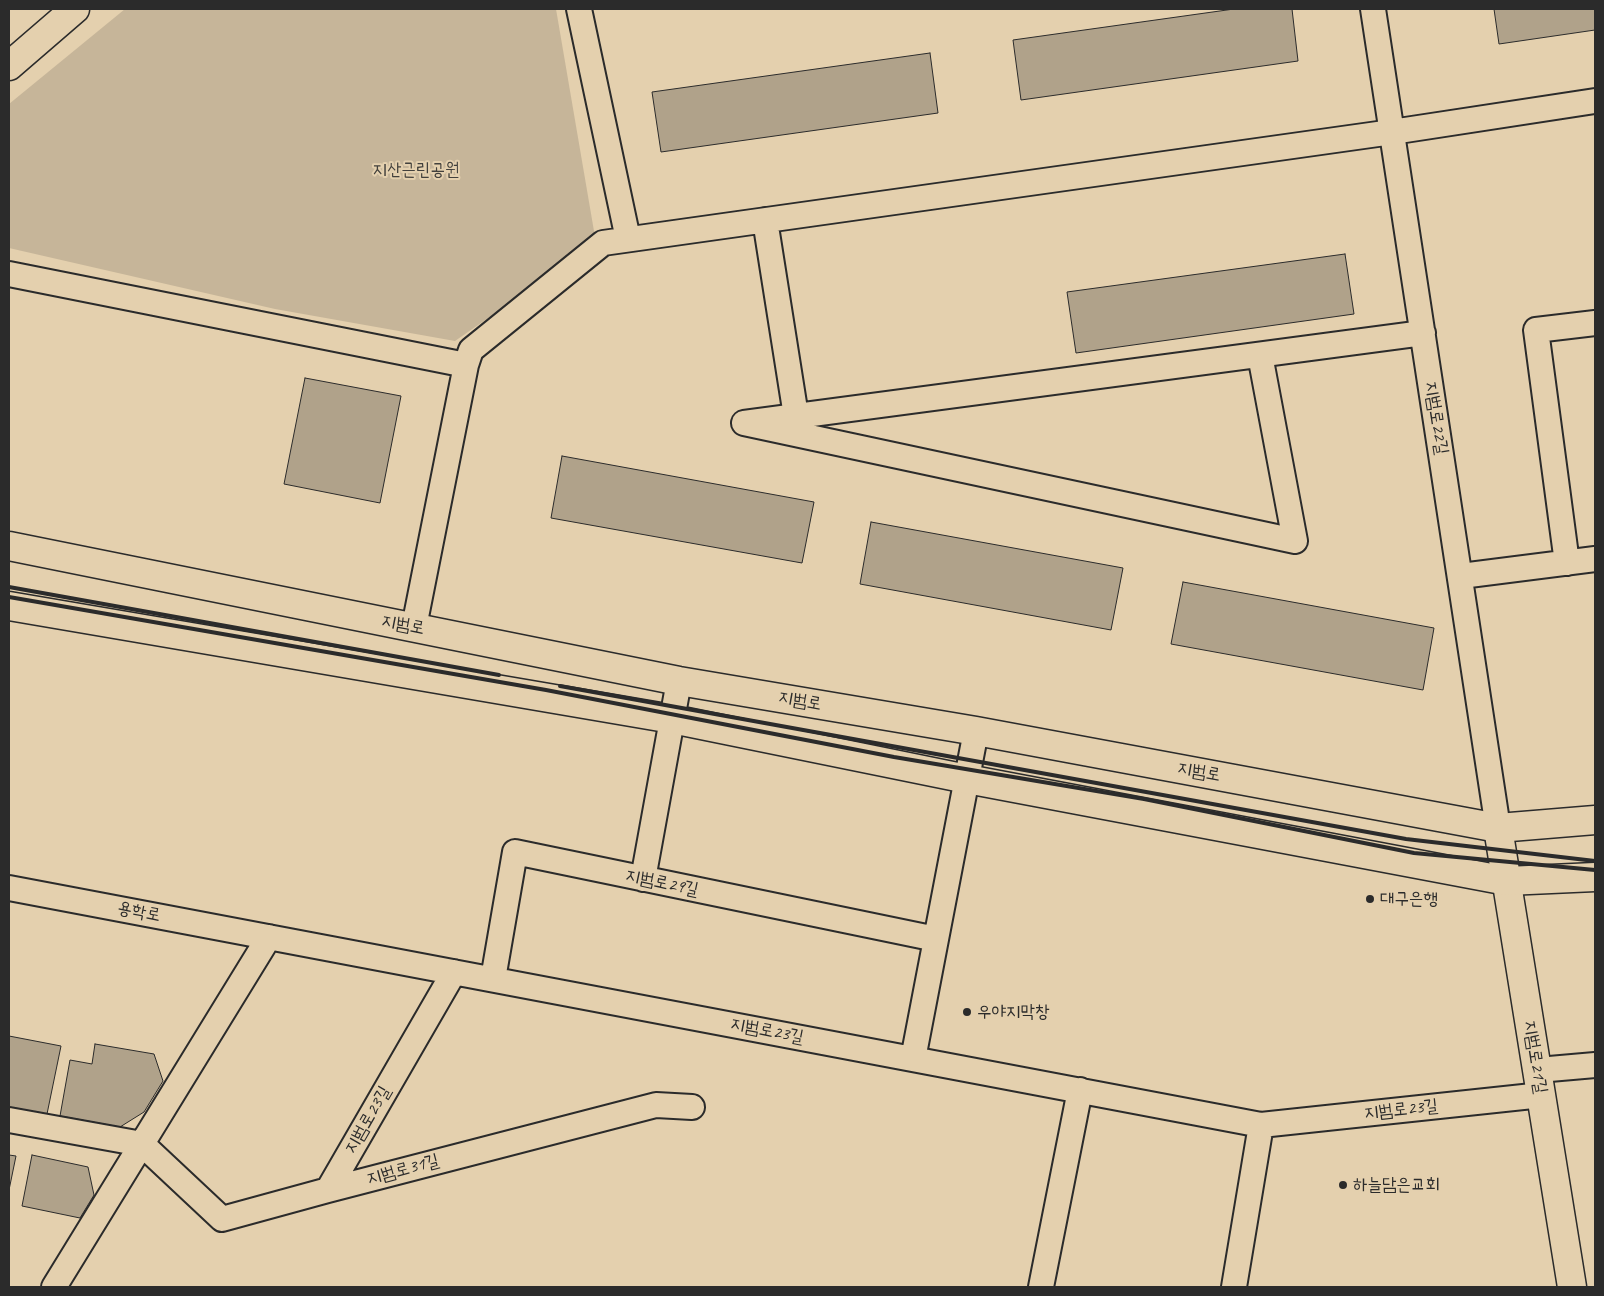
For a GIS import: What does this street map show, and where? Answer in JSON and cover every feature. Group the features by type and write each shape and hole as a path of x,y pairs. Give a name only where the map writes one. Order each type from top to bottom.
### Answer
{"main road":[{"path":"9,66 70,10"},
{"name":"지범로","path":"9,546 679,681 976,731 1498,828 1595,820"},
{"path":"9,606 672,719 967,779 1507,881 1595,877"},
{"name":"지범로21길","path":"1498,828 1572,1287"}],"street":[{"path":"580,9 628,239"},
{"name":"지범로22길","path":"1373,9 1498,828"},
{"path":"414,627 466,364 471,350 603,243 1392,132 1595,101"},
{"path":"766,220 796,416"},
{"path":"9,274 466,364"},
{"path":"1567,562 1536,330 1595,323"},
{"path":"1260,355 1296,541 744,423 1423,333"},
{"path":"1461,576 1595,559"},
{"path":"643,879 679,681"},
{"path":"913,1059 976,731"},
{"name":"지범로29길","path":"493,979 516,852 936,939"},
{"name":"용학로","path":"9,888 269,937"},
{"path":"54,1287 269,937"},
{"name":"지범로23길","path":"269,937 1261,1125 1540,1083 1595,1065"},
{"name":"지범로23길","path":"328,1190 454,972"},
{"path":"1042,1287 1080,1090"},
{"name":"지범로31길","path":"142,1144 222,1219 656,1105 692,1107"},
{"path":"9,1120 142,1144"},
{"path":"1234,1287 1261,1125"}],"green space":[{"name":"지산근린공원","path":"125,9 556,9 595,237 524,293 455,341 275,309 9,248 9,104"}],"building":[{"path":"1234,9 1292,9 1298,61 1021,100 1013,40"},
{"path":"1494,9 1595,9 1595,30 1499,44"},
{"path":"930,53 938,113 661,152 652,92"},
{"path":"1345,254 1354,314 1076,353 1067,292"},
{"path":"305,378 401,396 380,503 284,484"},
{"path":"562,456 814,502 802,563 551,518"},
{"path":"871,522 1123,568 1111,630 860,584"},
{"path":"1183,582 1434,628 1423,690 1171,644"},
{"path":"9,1036 61,1046 47,1114 9,1107"},
{"path":"95,1044 154,1054 163,1081 144,1112 120,1127 60,1116 70,1060 92,1064"},
{"path":"9,1155 16,1156 9,1190"},
{"path":"32,1155 88,1167 94,1195 80,1218 22,1206"}],"railway":[{"path":"9,587 499,675"},
{"path":"9,597 546,690 894,757 1144,799 1414,853 1595,870"},
{"path":"560,686 1406,839 1595,861"}],"place":[{"name":"대구은행","path":"1370,899"},
{"name":"우야지막창","path":"967,1012"},
{"name":"하늘담은교회","path":"1343,1185"}]}
